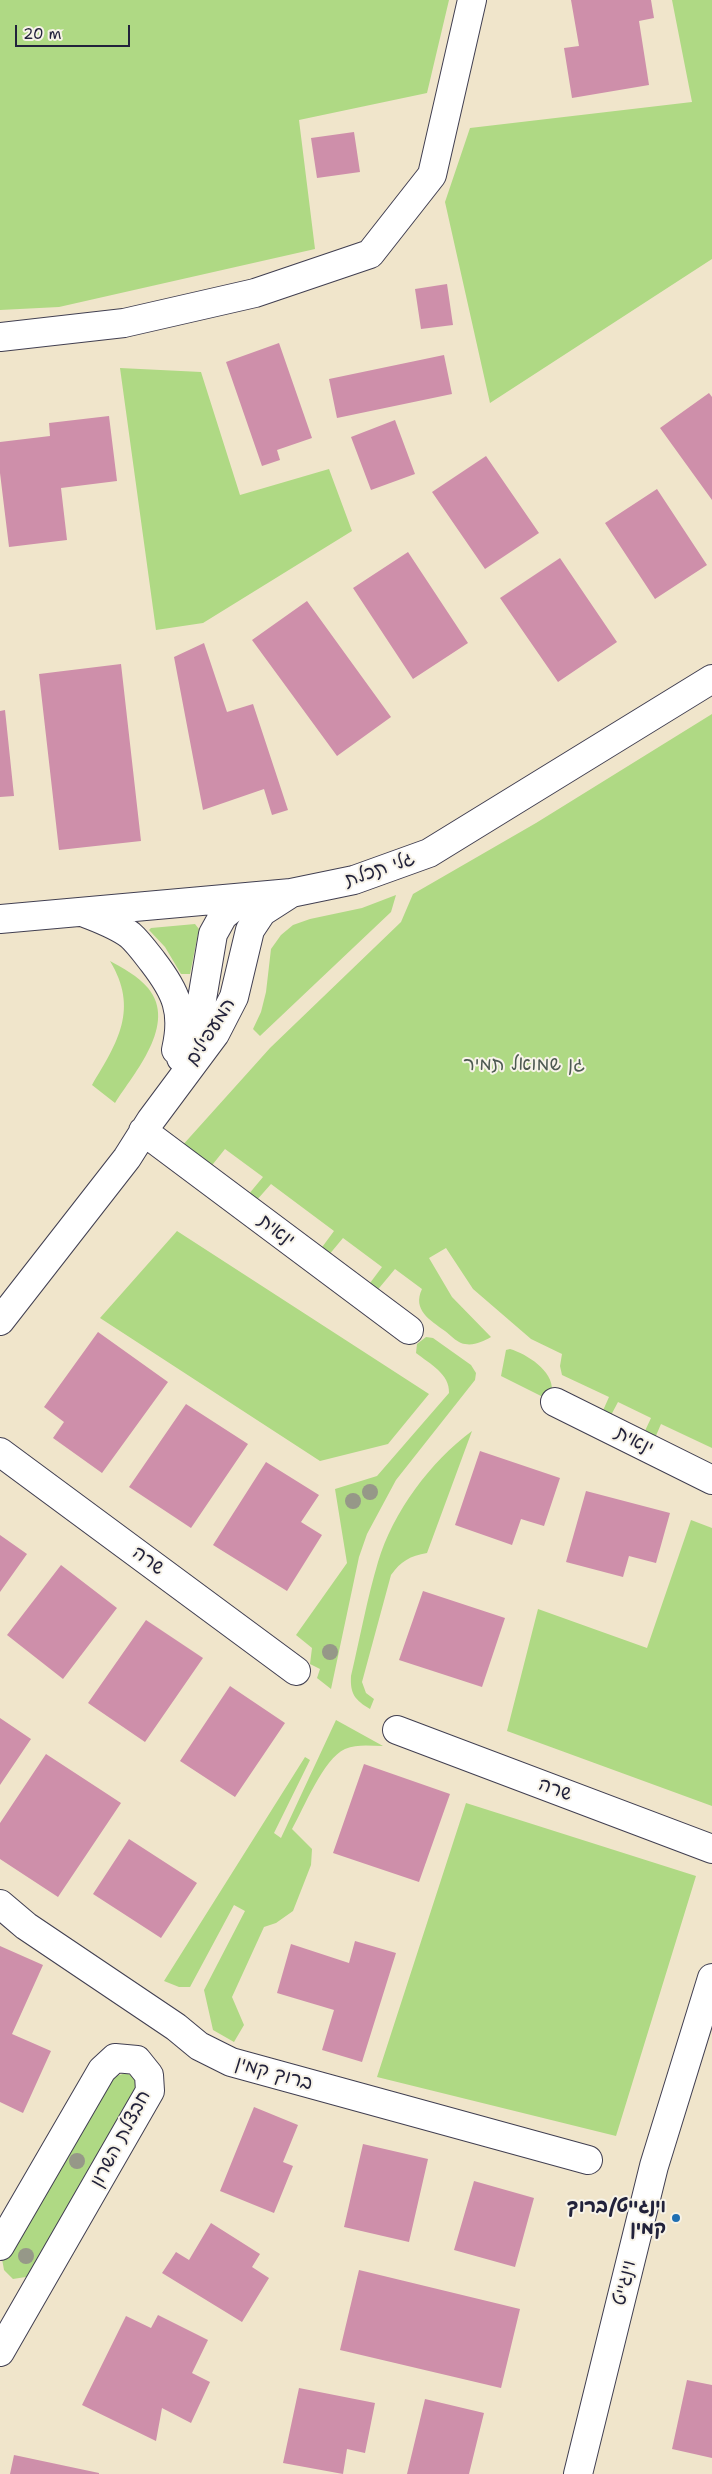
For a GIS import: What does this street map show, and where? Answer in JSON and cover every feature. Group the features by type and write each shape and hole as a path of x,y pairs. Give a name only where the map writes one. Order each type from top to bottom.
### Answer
{"street":[{"path":"0,337 124,323 255,293 370,254 432,175 472,0"},
{"name":"גלי תכלת","path":"0,919 291,893 354,880 429,853 712,678"},
{"name":"המעפילים","path":"147,1126 215,1034 227,1012 234,997 250,930 262,912 291,893"},
{"name":"המעפילים","path":"0,1321 127,1158 147,1126 198,1023 214,934 223,916 235,906 256,896"},
{"name":"המעפילים","path":"84,912 111,924 130,936 170,984 180,1009 180,1032 168,1086"},
{"name":"ינאית","path":"147,1126 409,1330"},
{"name":"ינאית","path":"555,1402 712,1480"},
{"name":"שרה","path":"0,1452 296,1671"},
{"name":"שרה","path":"398,1730 712,1849"},
{"name":"ברוך קמין","path":"0,1904 26,1926 176,2027 199,2046 231,2062 588,2160"},
{"name":"וינגייט","path":"578,2474 654,2166 712,1978"},
{"name":"חבצלת השרון","path":"0,2246 102,2070 115,2058 137,2060 149,2075 150,2091 0,2352"}],"green space":[{"path":"0,0 449,0 427,93 299,120 315,249 59,307 0,310"},
{"path":"672,0 712,0 712,259 490,403 445,202 470,128 692,102"},
{"path":"120,368 201,372 240,495 329,469 352,531 203,623 156,630"},
{"name":"גן שמואל תמיר","path":"712,714 712,1448 661,1424 655,1438 644,1433 651,1418 618,1402 609,1419 601,1415 609,1397 562,1375 560,1366 562,1354 531,1339 473,1289 446,1248 429,1258 452,1297 491,1337 480,1342 473,1344 461,1343 428,1318 419,1303 422,1289 395,1269 375,1293 367,1287 382,1267 343,1238 328,1256 320,1250 334,1231 271,1184 256,1201 248,1195 263,1177 225,1149 209,1169 181,1147 270,1048 401,922 413,894 536,823"},
{"path":"396,895 391,912 260,1036 253,1029 261,1012 266,992 271,949 281,935 293,925 310,919 362,908"},
{"path":"195,924 199,929 190,974 181,974 165,947 149,930 151,928"},
{"path":"110,961 135,976 148,988 156,1002 158,1017 156,1032 150,1048 115,1103 92,1085 117,1040 122,1025 123,995 119,978"},
{"path":"177,1231 429,1394 388,1444 320,1461 100,1318"},
{"path":"426,1337 433,1338 471,1365 476,1373 475,1380 396,1480 367,1534 359,1557 331,1689 317,1678 320,1669 310,1664 312,1648 296,1635 347,1563 335,1489 377,1476 449,1393 443,1375 416,1353 417,1344"},
{"path":"506,1350 517,1351 538,1364 548,1376 552,1390 543,1397 501,1376"},
{"path":"472,1431 427,1553 406,1560 391,1575 362,1682 366,1693 374,1699 370,1709 354,1696 351,1687 351,1676 378,1562 393,1525 415,1489 442,1458"},
{"path":"691,1520 712,1528 712,1806 507,1731 538,1609 647,1648"},
{"path":"336,1720 383,1746 354,1746 337,1754 322,1773 308,1797 292,1829 312,1849 311,1865 293,1911 276,1923 264,1927 232,1997 244,2025 234,2042 213,2030 204,1990 245,1911 234,1905 190,1987 179,1987 164,1981 305,1757 310,1760 274,1833 281,1838"},
{"path":"466,1803 696,1876 616,2136 377,2077"},
{"path":"126,2073 134,2077 136,2086 133,2095 32,2276 13,2279 4,2270 2,2259 113,2077"}],"building":[{"path":"571,0 651,0 654,18 639,21 649,85 572,98 564,48 579,46"},
{"path":"354,132 360,172 317,178 311,138"},
{"path":"447,284 453,325 421,329 415,289"},
{"path":"279,343 312,438 277,450 280,460 262,466 226,362"},
{"path":"444,355 452,394 337,418 329,379"},
{"path":"709,393 712,397 712,500 660,428"},
{"path":"109,416 117,481 61,488 67,540 9,547 0,473 0,442 50,436 49,423"},
{"path":"395,420 415,474 371,490 351,437"},
{"path":"486,456 539,533 485,569 432,492"},
{"path":"657,489 707,565 655,599 605,523"},
{"path":"408,552 468,643 413,679 353,588"},
{"path":"560,558 617,642 558,682 500,598"},
{"path":"307,601 391,717 337,756 252,640"},
{"path":"204,643 227,712 253,704 288,810 272,815 264,789 203,810 174,657"},
{"path":"121,664 141,841 59,850 39,674"},
{"path":"5,710 14,796 0,797 0,711"},
{"path":"98,1332 168,1382 102,1473 53,1438 64,1422 44,1407"},
{"path":"186,1404 248,1444 191,1528 129,1487"},
{"path":"480,1451 560,1478 544,1526 521,1519 512,1545 455,1525"},
{"path":"266,1462 319,1495 301,1522 322,1535 287,1591 213,1545"},
{"path":"586,1491 670,1513 656,1563 629,1556 623,1577 566,1562"},
{"path":"0,1535 27,1554 0,1592"},
{"path":"61,1565 117,1608 63,1679 7,1635"},
{"path":"423,1591 505,1618 482,1687 399,1660"},
{"path":"146,1620 203,1658 145,1742 88,1703"},
{"path":"230,1686 285,1723 235,1797 180,1761"},
{"path":"0,1718 31,1739 0,1785"},
{"path":"46,1754 121,1803 58,1897 0,1859 0,1823"},
{"path":"364,1764 450,1794 419,1882 333,1853"},
{"path":"129,1839 197,1883 161,1938 93,1894"},
{"path":"355,1941 396,1953 362,2062 322,2050 334,2010 277,1993 291,1944 349,1963"},
{"path":"0,1946 43,1965 12,2034 51,2051 23,2113 0,2102"},
{"path":"254,2107 298,2125 283,2162 293,2166 274,2213 220,2191"},
{"path":"363,2144 428,2159 409,2242 344,2227"},
{"path":"474,2181 534,2198 515,2267 454,2250"},
{"path":"211,2223 260,2254 252,2267 269,2278 242,2322 162,2273 176,2252 189,2260"},
{"path":"359,2270 520,2309 501,2388 340,2350"},
{"path":"158,2315 208,2340 192,2373 210,2382 191,2423 162,2408 156,2441 82,2405 126,2316 151,2328"},
{"path":"687,2380 712,2385 712,2458 672,2449"},
{"path":"299,2388 375,2403 365,2453 347,2449 343,2474 283,2463"},
{"path":"425,2399 484,2413 469,2474 407,2474"},
{"path":"14,2455 99,2473 99,2474 10,2474"}],"place":[{"name":"וינגייט/ברוך קמין","path":"676,2218"}]}
